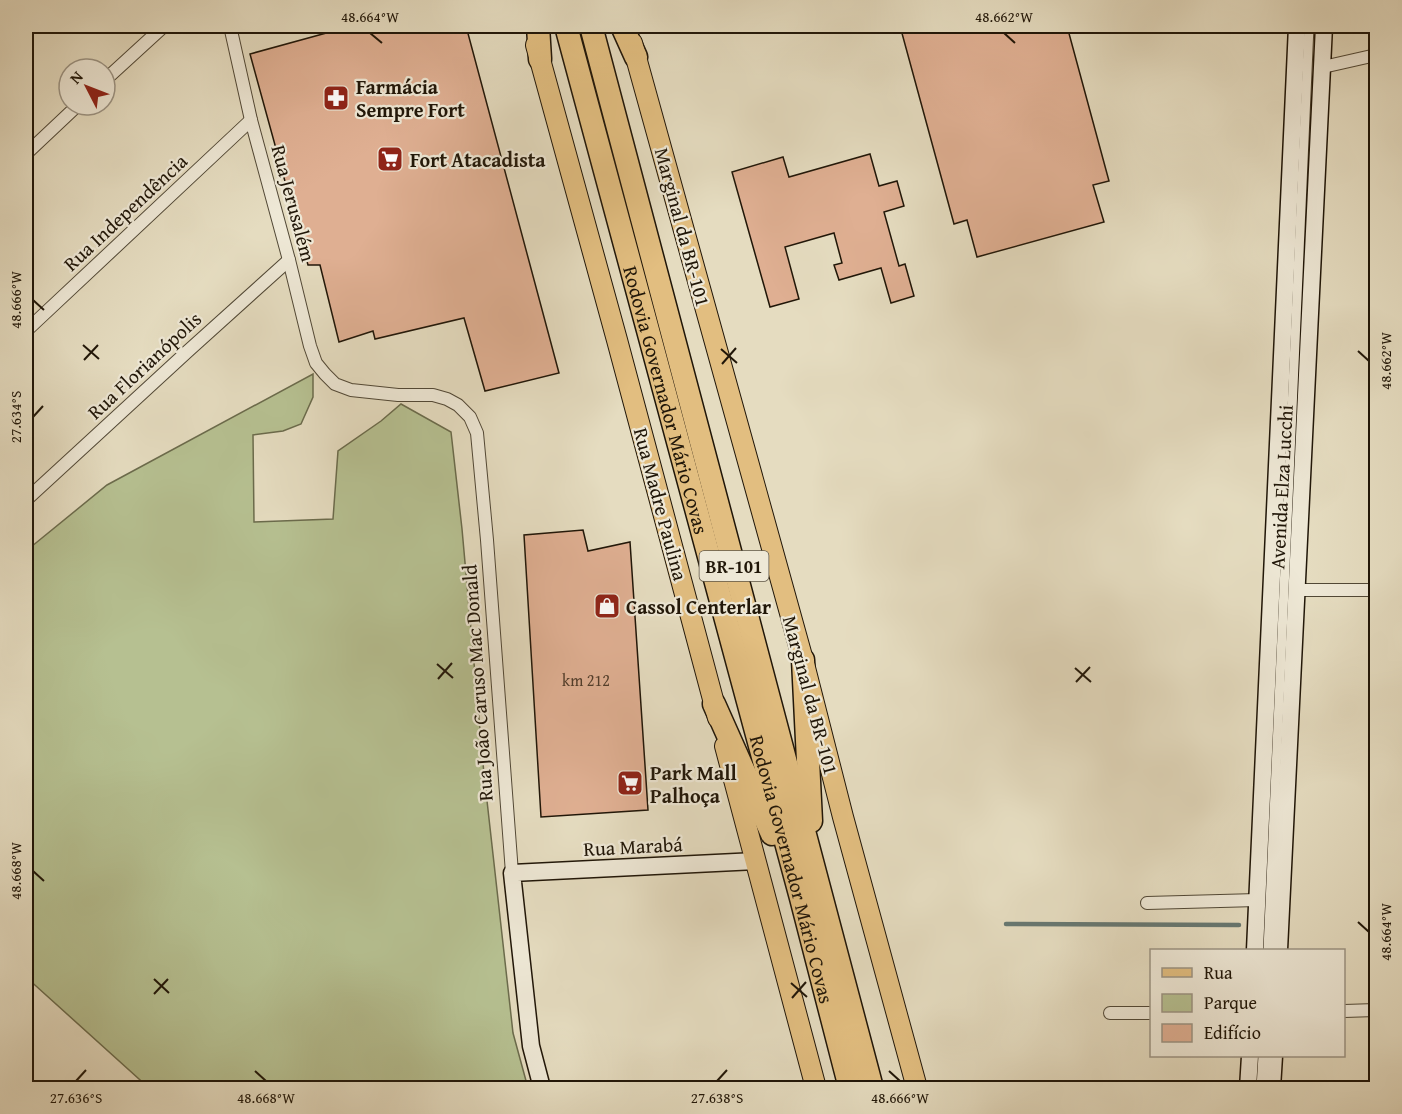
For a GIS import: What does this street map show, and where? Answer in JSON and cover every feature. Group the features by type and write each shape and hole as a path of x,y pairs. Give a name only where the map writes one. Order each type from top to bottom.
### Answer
{"highway":[{"path":"538,26 540,59"},
{"name":"Rodovia Governador Mário Covas","path":"566,26 801,898 849,1089"},
{"name":"Rodovia Governador Mário Covas","path":"591,26 872,1089"},
{"path":"622,26 636,57"},
{"path":"803,660 814,868"},
{"path":"714,704 801,898"}],"main road":[{"name":"Rua Madre Paulina","path":"531,26 816,1089"},
{"name":"Marginal da BR-101","path":"627,26 803,660 916,1089"},
{"path":"635,26 636,57"},
{"name":"Avenida Elza Lucchi","path":"1279,949 1297,590 1299,263 1297,26"},
{"name":"Avenida Elza Lucchi","path":"1255,949 1299,263 1323,67 1324,26"},
{"name":"Rua Marabá","path":"512,873 756,861"},
{"name":"Rua João Caruso Mac Donald","path":"512,873 531,1046 542,1089"},
{"path":"1248,1089 1250,1057"},
{"path":"1272,1089 1274,1057"}],"street":[{"path":"117,69 164,26"},
{"name":"Rua Jerusalém","path":"230,26 251,120 310,346 316,363 335,384"},
{"path":"1268,949 1309,26"},
{"path":"1323,67 1377,55"},
{"path":"26,154 65,117"},
{"name":"Rua Independência","path":"26,331 251,120"},
{"name":"Rua Florianópolis","path":"26,501 289,260"},
{"name":"Rua João Caruso Mac Donald","path":"335,384 363,392 434,395 447,399 458,405 470,417 477,433 512,873"},
{"path":"1297,590 1377,590"},
{"path":"1147,903 1257,900"},
{"path":"1345,1011 1377,1010"},
{"path":"1110,1013 1150,1013"},
{"path":"1261,1089 1263,1057"}],"green space":[{"path":"313,374 313,397 301,424 283,431 253,435 254,522 333,519 338,451 401,404 451,432 484,774 513,1033 528,1088 149,1088 26,977 26,551 107,485"}],"building":[{"name":"Fort Atacadista","path":"340,26 466,26 559,373 485,391 464,318 375,339 373,331 339,342 320,265 308,265 250,54 341,29"},
{"path":"900,26 1067,26 1109,181 1093,185 1104,222 977,257 967,220 954,224"},
{"path":"870,154 879,186 897,181 904,206 884,212 899,266 905,264 914,296 891,303 881,268 839,280 834,265 842,263 834,233 785,247 799,299 770,307 732,172 783,157 789,177"},
{"path":"583,530 588,551 630,542 648,810 541,817 524,535"}],"waterway":[{"path":"1006,924 1239,925"}],"place":[{"name":"Farmácia Sempre Fort","path":"336,98"},
{"name":"Fort Atacadista","path":"390,159"},
{"name":"Cassol Centerlar","path":"607,606"},
{"name":"Park Mall Palhoça","path":"630,783"}]}
